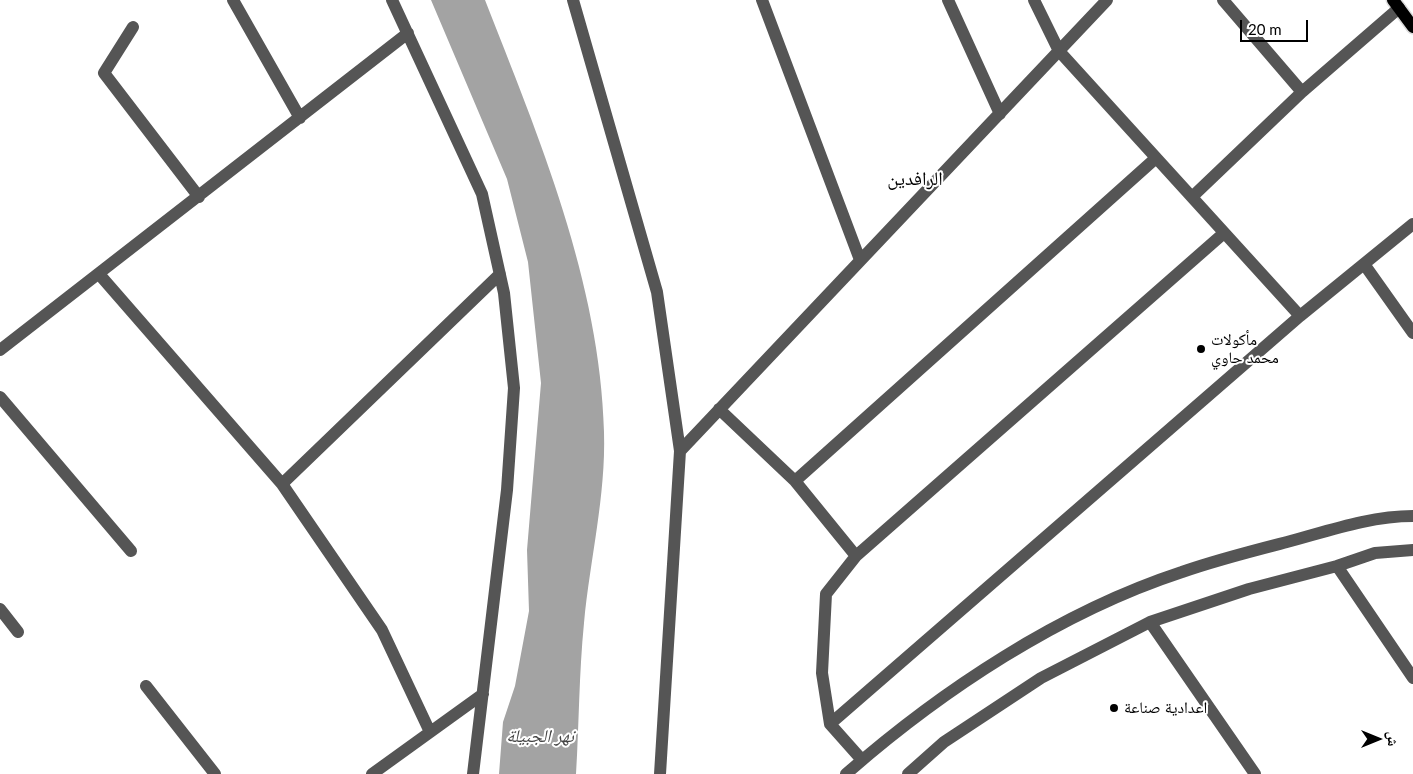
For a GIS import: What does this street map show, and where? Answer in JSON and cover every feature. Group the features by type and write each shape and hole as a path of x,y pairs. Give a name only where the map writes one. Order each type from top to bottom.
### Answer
{"main road":[{"path":"1396,4 1413,27"}],"street":[{"path":"234,0 300,118"},
{"path":"392,0 482,194 504,293 514,388 507,490 473,774"},
{"path":"573,0 657,292 680,451 660,774"},
{"path":"762,0 860,260"},
{"path":"948,0 1000,114"},
{"path":"1034,0 1059,51 1300,316"},
{"path":"680,451 1107,0"},
{"path":"1223,0 1302,92"},
{"path":"1192,197 1396,4"},
{"path":"133,27 104,73 199,197"},
{"path":"0,350 408,34"},
{"path":"795,481 1156,158"},
{"path":"830,724 1300,316 1413,224"},
{"path":"862,760 830,724 822,673 826,594 856,556 1224,233"},
{"path":"1364,264 1413,333"},
{"path":"99,274 282,484 382,630 430,732"},
{"path":"282,484 500,274"},
{"path":"0,397 131,551"},
{"path":"719,409 795,481 856,556"},
{"path":"846,774 930,706 974,675 1019,648 1099,605 1181,572 1273,545 1370,520 1413,516"},
{"path":"908,774 944,742 1041,678 1150,622 1249,589 1337,566 1381,552 1413,550"},
{"path":"1337,566 1413,678"},
{"path":"0,609 18,632"},
{"path":"1150,622 1255,774"},
{"path":"146,686 215,774"},
{"path":"372,774 483,694"}],"water":[{"name":"نهر الجبيلة","path":"431,0 485,0 526,105 563,212 579,266 591,321 600,376 604,456 603,480 582,642 576,774 499,774 503,722 515,686 529,611 527,550 541,383 528,262 507,179"}],"place":[{"name":"مأكولات محمد حاوي","path":"1201,349"},
{"name":"اعدادية صناعة","path":"1114,708"}],"district":[{"name":"الرافدين","path":"915,179"}]}
